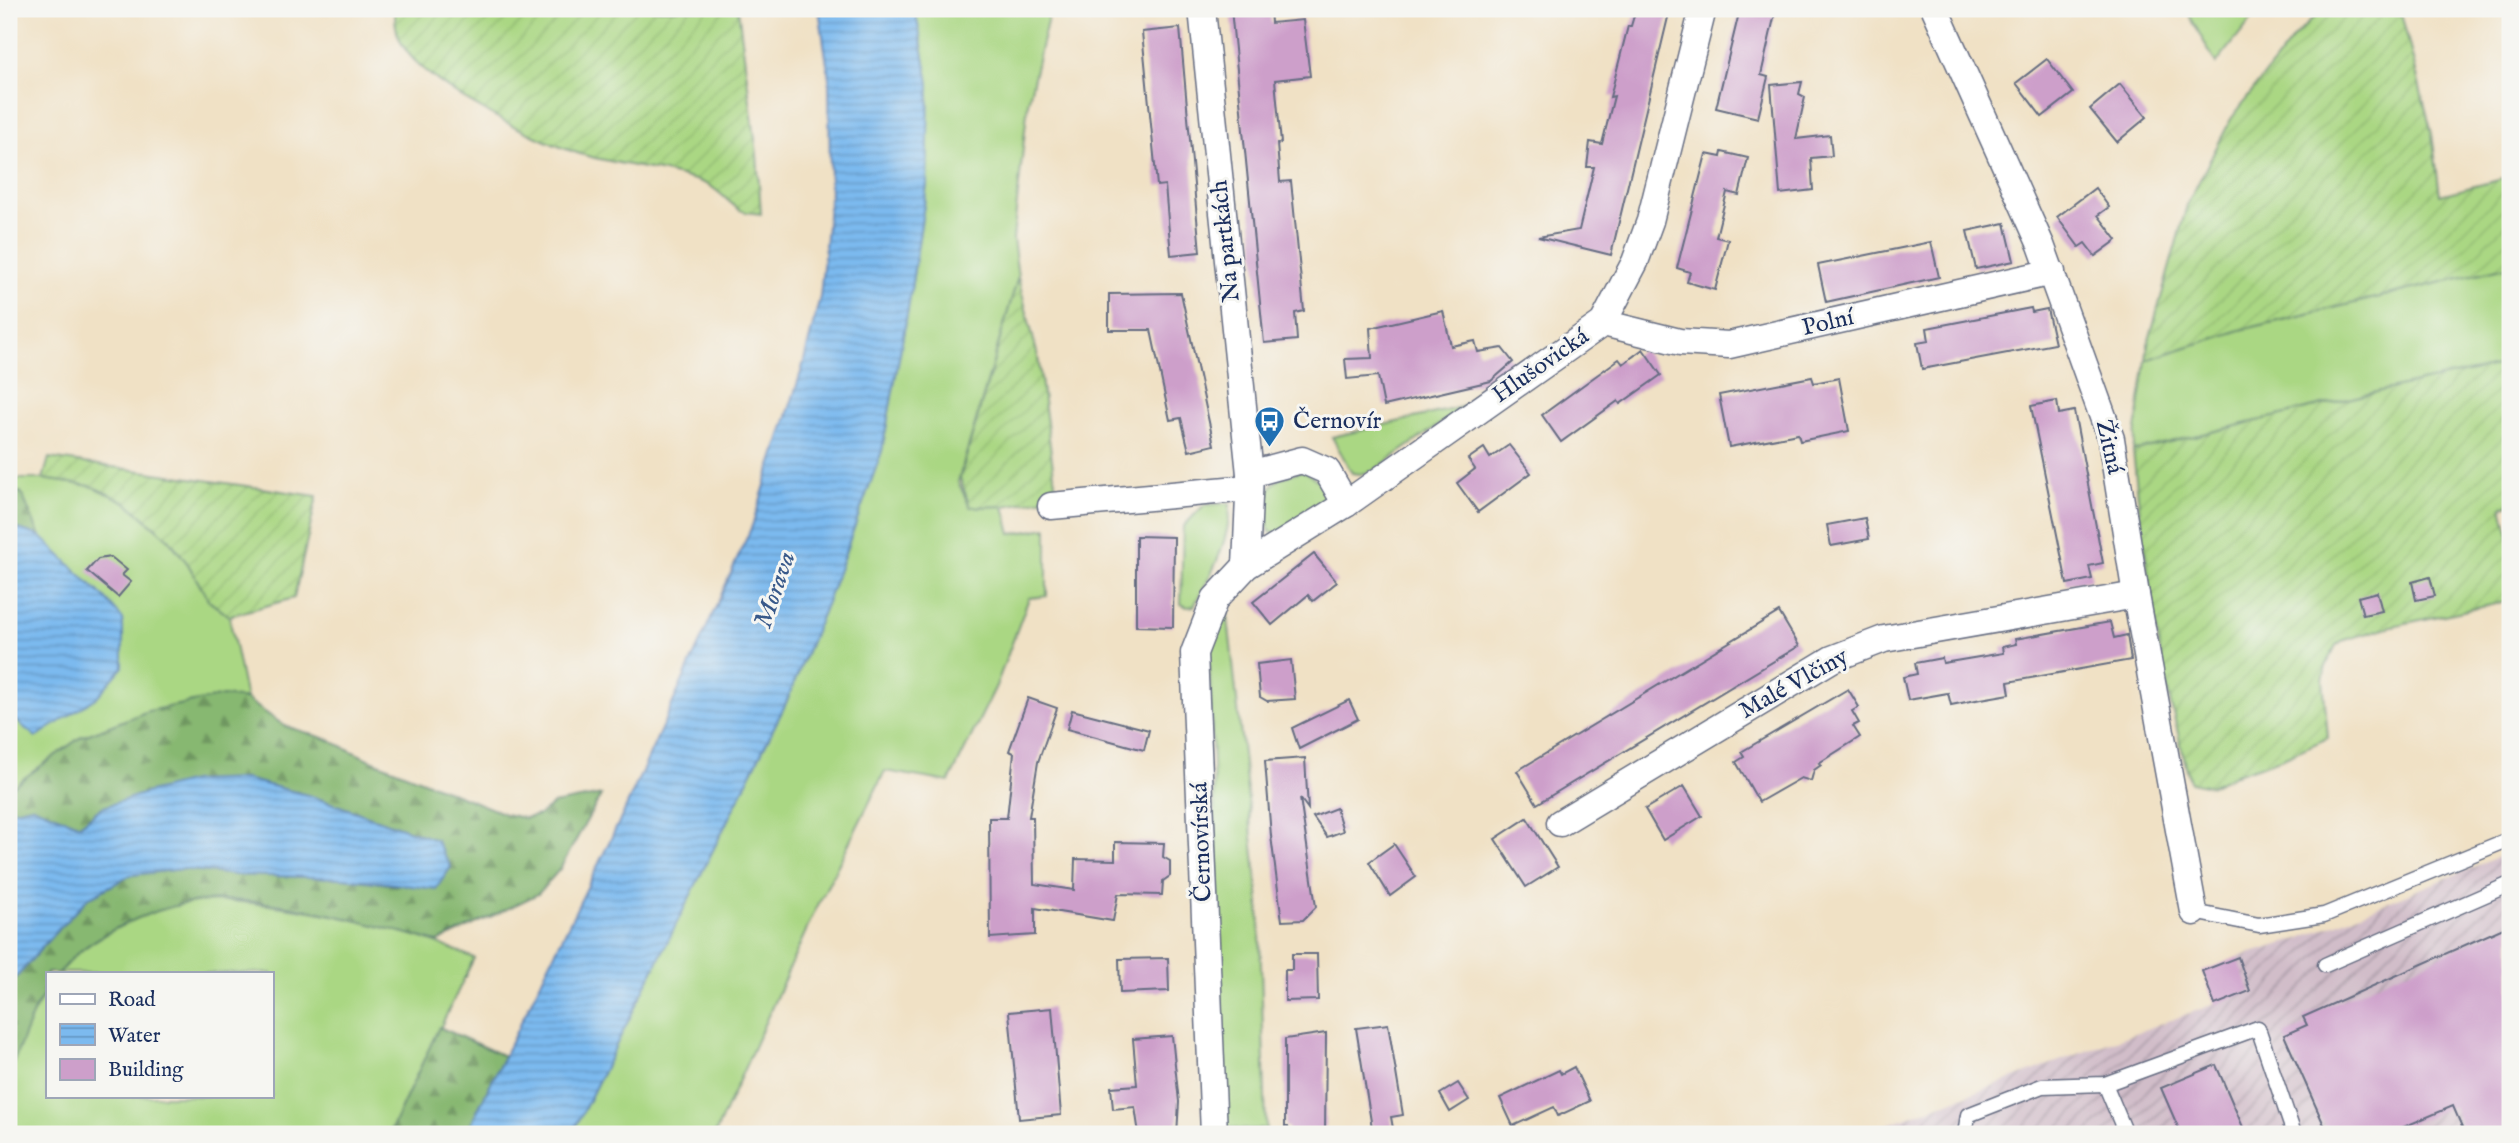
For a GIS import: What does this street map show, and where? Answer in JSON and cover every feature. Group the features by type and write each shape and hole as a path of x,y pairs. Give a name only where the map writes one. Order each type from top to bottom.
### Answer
{"street":[{"name":"Na partkách","path":"1202,9 1250,481 1245,566"},
{"name":"Hlušovická","path":"1245,566 1346,504 1603,323 1635,262 1650,221 1703,9"},
{"name":"Žitná","path":"1935,9 2033,225 2111,439 2193,912"},
{"name":"Polní","path":"1603,323 1680,342 1730,345 2052,272"},
{"path":"1051,506 1250,481 1302,460 1327,471 1346,504"},
{"name":"Černovírská","path":"1214,1134 1194,653 1215,600 1245,566"},
{"name":"Malé Vlčiny","path":"1560,823 1842,655 1884,639 2136,595"}],"lane":[{"path":"2193,912 2259,925 2324,915 2510,838"},
{"path":"2325,965 2510,884"},
{"path":"1965,1134 1968,1115 2042,1086 2105,1084 2258,1028 2294,1134"},
{"path":"2105,1084 2126,1134"}],"shaded area":[{"path":"2510,852 2510,1134 1861,1134 2250,991 2238,957 2296,940"}],"green space":[{"path":"395,9 738,9 757,154 761,214 740,210 712,187 701,182 587,156 541,139 483,110 431,75 412,57 398,36"},
{"path":"915,9 1050,9 1028,103 1013,239 1018,277 958,482 970,507 1004,506 1011,534 1047,528 1047,596 1029,598 996,686 949,782 885,771 814,913 715,1134 572,1134 786,703 829,597 882,451 927,185 929,83"},
{"path":"2186,9 2260,9 2216,64"},
{"path":"2323,9 2400,9 2432,134 2440,195 2510,177 2510,266 2240,330 2146,360 2148,344 2187,205 2231,119 2295,36"},
{"path":"2510,266 2510,363 2133,451 2146,360 2240,330"},
{"path":"1018,277 1038,357 1057,497 1004,506 970,507 960,478"},
{"path":"2510,363 2510,504 2502,506 2510,540 2510,601 2392,626 2345,640 2336,646 2326,666 2323,680 2328,738 2210,786 2190,782 2163,672 2133,451"},
{"path":"1466,406 1373,471 1352,473 1332,437"},
{"path":"49,458 317,496 294,598 229,616 209,601 188,564 169,539 126,502 91,486 43,479"},
{"path":"1303,470 1323,484 1325,496 1319,508 1281,534 1270,532 1265,511 1270,489 1280,479"},
{"path":"9,479 43,479 91,486 126,502 168,539 188,564 209,601 229,616 246,699 223,696 9,789"},
{"path":"21,492 40,536 9,526 9,493"},
{"path":"1230,503 1227,530 1219,556 1194,606 1187,607 1181,604 1183,527 1204,505"},
{"path":"1227,609 1259,901 1266,1129 1239,1130 1226,1126 1209,653"},
{"path":"223,696 246,699 285,726 327,739 364,757 505,814 524,818 539,815 553,804 601,795 560,869 538,894 438,942 311,910 244,901 184,904 138,918 105,934 80,951 60,972 46,972 46,992 35,1008 12,1066 14,1134 9,1134 9,986 88,898 131,875 182,869 236,875 344,878 396,885 436,840 311,796 245,779 101,808 80,825 32,806 9,811 9,789 81,737 148,711"},
{"path":"230,901 354,919 415,936 474,958 389,1134 14,1134 12,1067 26,1027 46,992 46,1098 273,1098 273,972 60,972 83,949 116,928 152,912 197,902"},
{"path":"439,1027 504,1056 466,1134 389,1134"}],"water":[{"name":"Morava","path":"819,9 915,9 929,83 927,185 882,451 829,597 786,703 572,1134 466,1134 623,814 752,526 802,369 820,297 830,195 829,78"},
{"path":"9,526 40,536 104,597 123,619 123,667 96,698 36,737 9,715"},
{"path":"245,779 311,796 436,840 451,867 436,889 344,878 236,875 182,869 131,875 88,898 9,986 9,811 32,806 80,825 101,808 145,793 192,781"}],"building":[{"path":"1231,9 1270,9 1271,23 1303,20 1310,76 1275,80 1281,143 1277,144 1280,182 1291,181 1304,311 1295,313 1297,340 1264,343"},
{"path":"1636,9 1670,9 1611,255 1538,237 1579,230 1594,167 1587,167 1590,142 1602,144 1614,96 1610,97 1628,26 1631,26"},
{"path":"1740,9 1776,9 1761,75 1768,77 1758,118 1716,108"},
{"path":"1180,28 1200,252 1171,255 1165,185 1157,186 1142,32"},
{"path":"2047,59 2073,93 2042,117 2016,83"},
{"path":"1802,82 1799,94 1805,97 1796,139 1830,135 1832,156 1811,158 1813,190 1780,194 1771,85"},
{"path":"2120,84 2147,117 2117,142 2090,109"},
{"path":"1722,152 1748,158 1739,195 1727,192 1716,237 1728,240 1715,290 1687,282 1690,272 1677,268 1706,154 1721,157"},
{"path":"2095,188 2109,207 2098,215 2117,240 2095,256 2085,243 2079,247 2057,217"},
{"path":"2005,223 2014,261 1976,269 1967,231"},
{"path":"1931,242 1939,277 1826,302 1818,265"},
{"path":"1181,293 1214,445 1189,451 1181,418 1170,420 1151,330 1109,330 1109,294"},
{"path":"2031,308 2032,312 2047,309 2055,344 1922,369 1917,343 1929,341 1927,328"},
{"path":"1443,311 1451,346 1475,341 1478,352 1502,348 1513,362 1491,381 1384,406 1378,376 1347,379 1345,359 1372,358 1370,328"},
{"path":"1643,349 1661,375 1620,404 1618,401 1561,442 1542,415 1619,359 1623,364"},
{"path":"1812,377 1814,383 1839,378 1849,431 1800,441 1798,434 1729,447 1719,395"},
{"path":"2057,401 2059,414 2074,411 2103,563 2089,566 2092,579 2067,584 2031,406"},
{"path":"1509,445 1531,473 1478,512 1457,483 1475,469 1468,459 1484,448 1490,458"},
{"path":"1865,518 1869,539 1831,546 1827,525"},
{"path":"1136,536 1174,537 1173,627 1136,626"},
{"path":"1314,554 1337,582 1313,601 1308,595 1272,625 1253,602"},
{"path":"111,557 127,570 122,575 131,582 118,597 87,571 98,559"},
{"path":"2430,577 2435,596 2416,600 2412,582"},
{"path":"2377,592 2382,611 2363,615 2358,597"},
{"path":"1779,612 1799,646 1537,804 1517,771"},
{"path":"2110,622 2114,638 2127,635 2131,660 2008,682 2010,694 1951,705 1948,693 1908,700 1903,677 1917,674 1915,663 1942,658 1943,663 2003,653 2002,647 2016,644 2015,639"},
{"path":"1291,660 1295,699 1267,701 1260,697 1257,664"},
{"path":"1848,689 1859,707 1852,711 1859,723 1853,726 1860,737 1819,763 1821,765 1814,770 1811,781 1801,778 1759,802 1736,762 1744,757 1741,752"},
{"path":"1028,698 1057,708 1038,762 1029,817 1033,817 1034,884 1074,890 1075,859 1115,860 1115,842 1164,843 1163,857 1170,861 1170,876 1163,881 1162,895 1118,894 1113,921 1035,908 1035,935 990,938 989,818 1007,818 1014,753 1009,751"},
{"path":"1349,700 1358,719 1299,749 1292,728"},
{"path":"1072,710 1149,730 1144,750 1067,729"},
{"path":"1305,758 1308,809 1300,798 1316,907 1303,920 1282,921 1265,761"},
{"path":"1684,786 1702,816 1663,840 1645,809"},
{"path":"1336,808 1343,831 1327,837 1313,817"},
{"path":"1527,818 1558,867 1526,887 1495,839"},
{"path":"1394,844 1416,877 1390,896 1369,862"},
{"path":"2510,925 2510,1134 2465,1134 2453,1106 2387,1134 2328,1134 2284,1035 2307,1025 2303,1017"},
{"path":"1292,954 1317,954 1318,1000 1285,1001 1285,970 1292,970"},
{"path":"2238,957 2250,991 2215,1005 2202,971"},
{"path":"1168,958 1169,991 1120,993 1119,959"},
{"path":"1052,1008 1061,1115 1019,1119 1009,1012"},
{"path":"1388,1024 1403,1115 1391,1117 1394,1134 1373,1134 1356,1028"},
{"path":"1326,1033 1325,1134 1289,1134 1288,1127 1285,1127 1285,1039"},
{"path":"1172,1036 1179,1102 1177,1134 1139,1134 1135,1107 1113,1109 1111,1087 1137,1085 1133,1039"},
{"path":"2216,1065 2246,1134 2181,1134 2161,1088"},
{"path":"1574,1067 1590,1101 1558,1116 1554,1107 1513,1126 1500,1098 1559,1070 1561,1074"},
{"path":"1458,1083 1469,1100 1450,1112 1440,1094"}],"place":[{"name":"Černovír","path":"1270,448"}]}
